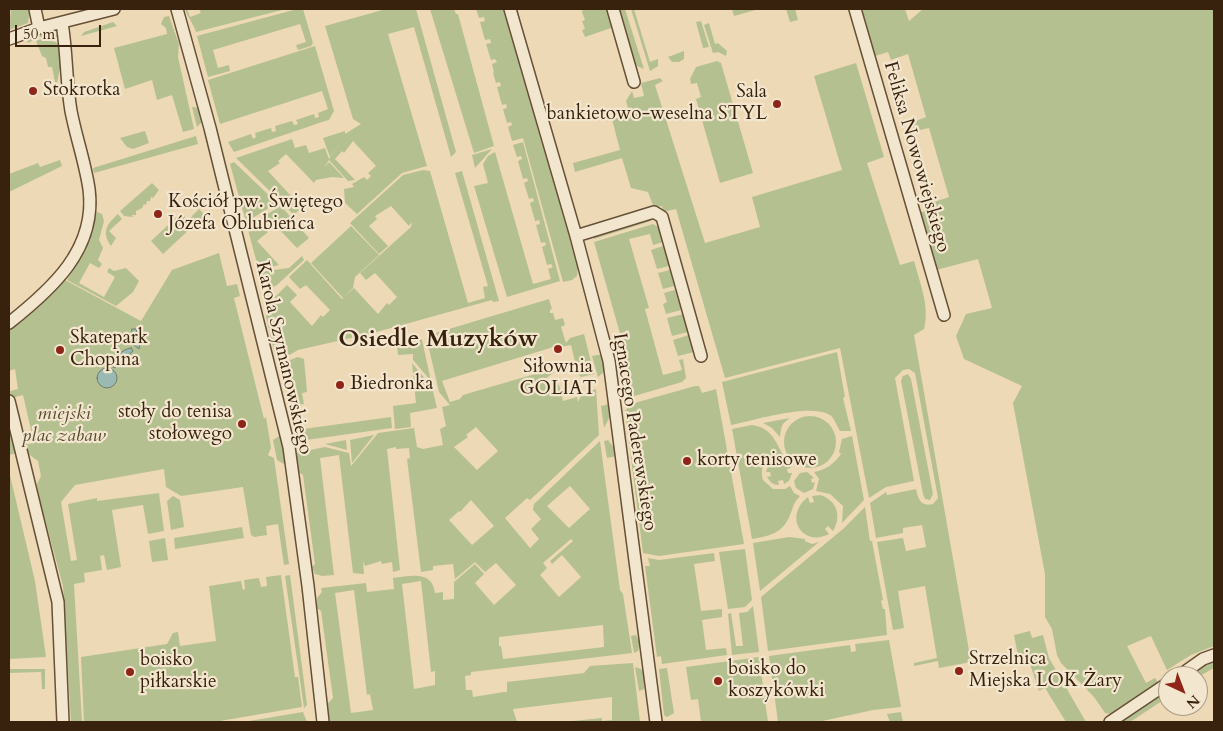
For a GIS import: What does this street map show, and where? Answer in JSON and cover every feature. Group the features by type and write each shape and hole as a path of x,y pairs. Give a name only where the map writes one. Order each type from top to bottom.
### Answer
{"street":[{"path":"35,9 39,28"},
{"path":"9,39 39,28 114,9"},
{"name":"Karola Szymanowskiego","path":"177,9 210,128 288,447 308,586 323,722"},
{"name":"Ignacego Paderewskiego","path":"510,9 576,236 609,361 656,722"},
{"path":"613,9 634,82"},
{"name":"Feliksa Nowowiejskiego","path":"855,9 944,315"},
{"path":"9,323 59,279 82,242 88,219 89,187 71,110 62,23"},
{"path":"576,236 654,212 662,217 701,356"},
{"path":"9,401 58,602 63,722"},
{"path":"1195,666 1214,655"},
{"path":"1110,722 1158,690"}],"green space":[{"path":"11,9 30,9 28,23 9,30"},
{"path":"185,9 187,9 190,17 201,13 199,9 286,9 196,32"},
{"path":"303,9 313,43 311,46 298,50 296,45 306,42 300,24 213,50 218,68 229,65 230,71 208,77 197,36"},
{"path":"386,9 416,9 456,152 451,157 414,27 388,34 427,166 402,173 357,214 345,203 344,189 354,187 352,184 364,177 367,180 371,176 368,173 376,166 353,141 344,153 342,151 335,159 355,180 348,181 329,160 324,168 329,162 344,178 332,177 316,180 314,183 286,154 278,161 280,163 268,171 291,196 281,202 236,158 292,139 295,148 306,145 309,153 325,148 329,159 344,136 330,157 323,138 345,131 345,134 361,124 353,119 325,26"},
{"path":"430,9 454,9 456,14 458,14 494,146 474,153"},
{"path":"476,9 503,9 578,268 577,276 572,280 563,282 523,138 512,141 508,127 512,125 511,122 507,123 503,109 507,108 506,104 502,105 497,87 501,86 500,82 496,83 493,73 492,64 497,62 495,59 491,60 486,44 491,43 490,39 485,40 480,22 485,21 484,17 479,18"},
{"path":"583,9 608,9 614,27 585,37 582,30 585,29 582,21 585,20 582,12"},
{"path":"618,9 625,9 644,69 637,66 634,61"},
{"path":"631,9 634,9 650,62 658,59 658,66 650,71"},
{"path":"732,9 759,9 734,16"},
{"path":"786,9 795,9 798,20 790,22"},
{"path":"858,9 905,9 909,21 923,9 1214,9 1214,646 1191,655 1173,666 1165,666 1151,636 1127,646 1146,683 1155,678 1158,682 1111,714 1105,713 1094,697 1061,663 1057,655 1052,629 1045,617 1045,574 1013,403 1022,386 964,359 956,336 966,314 992,308 978,259 936,270 918,213 933,209 931,203 949,197 929,128 911,132 908,124 926,117 908,54 891,60 888,52 872,57"},
{"path":"169,16 179,44 178,57 194,129 183,132 172,95 157,100 152,80 125,89 114,48 167,34 166,28 161,24 164,17"},
{"path":"701,21 709,47 703,48 696,22"},
{"path":"113,22 117,26 81,36 84,32"},
{"path":"709,23 715,44 718,43 727,51 726,56 718,52 713,53 704,25"},
{"path":"52,32 59,37 51,40 40,37 28,43 25,38"},
{"path":"41,39 56,42 61,53 57,91 52,67 48,67 46,58 42,56 36,41"},
{"path":"315,46 334,111 329,120 234,152 228,142 251,134 253,139 256,137 255,133 271,128 272,132 276,131 275,126 292,121 294,125 298,124 296,120 314,114 315,118 319,117 318,113 328,109 322,91 220,124 208,80"},
{"path":"684,51 684,59 679,62 672,62 668,57"},
{"path":"717,61 721,63 753,173 720,183 696,99 701,97 697,83 691,84 690,79 696,67"},
{"path":"856,63 884,157 867,163 900,265 914,261 925,303 926,320 924,329 914,335 971,662 939,668 938,661 914,666 914,663 937,658 925,586 898,591 904,628 893,630 877,542 903,538 906,551 926,547 922,525 903,528 903,533 876,538 870,503 886,492 887,495 916,489 919,499 923,503 933,504 938,498 915,373 909,369 903,370 895,378 914,481 886,487 869,498 840,348 725,378 676,209 663,212 662,206 654,208 648,192 631,188 622,158 575,172 573,163 620,150 612,119 630,115 626,101 632,91 634,98 644,96 641,83 660,78 663,81 655,85 705,243 760,227 752,197 842,170 814,76"},
{"path":"192,107 199,108 203,121 197,127"},
{"path":"145,131 149,143 133,149 127,147 120,138"},
{"path":"196,136 198,144 94,173 93,168"},
{"path":"523,142 560,281 507,297 474,186 488,183 483,164 488,156 495,152 533,284 551,279 548,269 553,267 551,264 547,265 542,247 546,245 545,242 541,243 536,225 540,224 539,220 535,221 530,203 534,201 533,198 529,199 524,183 528,181 527,178 523,179 518,161 522,159 521,156 517,157 513,145"},
{"path":"492,149 475,168 472,155"},
{"path":"60,160 62,166 9,192 9,174 38,163 40,167"},
{"path":"234,162 277,203 246,222 230,164"},
{"path":"423,170 430,171 468,303 485,298 483,287 488,286 455,173 462,171 499,301 493,302 492,300 373,333 298,350 286,357 285,354 274,351 266,316 272,305 271,301 287,285 297,295 290,302 312,326 321,315 323,317 330,310 306,285 300,289 289,277 307,260 342,299 354,288 378,314 387,303 389,305 397,297 375,273 366,280 360,273 411,227 412,222 409,226 391,206 375,216 377,219 369,226 388,246 379,254 350,223 403,175"},
{"path":"152,183 159,190 153,198 151,197 146,205 144,204 142,208 136,211 136,215 132,215 133,217 124,216 120,211"},
{"path":"295,199 302,207 294,215 284,205"},
{"path":"281,206 309,238 297,248 274,224 257,241 279,265 261,269 258,267 247,226"},
{"path":"199,209 205,215 163,254 151,241 181,213 188,220"},
{"path":"97,212 102,214 104,221 99,240 103,248 98,260 102,264 99,268 90,263 79,283 104,297 115,277 107,272 109,268 114,271 126,268 139,281 133,292 116,306 67,280 84,253"},
{"path":"118,214 122,219 109,231 116,238 111,246 106,232 108,225"},
{"path":"647,218 651,221 594,239 592,233"},
{"path":"653,224 658,227 663,242 653,245 650,234 629,239 649,308 645,309 663,375 682,370 679,360 683,359 686,378 682,382 631,397 621,337 594,242"},
{"path":"351,226 379,255 355,277 353,288 343,298 311,263"},
{"path":"663,246 669,266 657,269 651,250"},
{"name":"miejski plac zabaw","path":"219,253 227,286 237,284 240,296 234,298 264,419 266,417 271,448 268,455 274,458 289,564 284,565 278,524 266,526 267,535 254,537 251,535 243,487 181,496 166,487 164,469 75,485 61,502 71,561 77,560 68,504 97,498 97,501 159,493 164,531 148,534 143,505 112,510 121,567 107,570 104,555 100,556 102,570 84,573 85,582 74,584 82,722 71,722 63,586 38,494 37,484 41,476 38,461 27,453 24,445 34,443 23,395 11,398 10,391 18,389 15,369 9,371 9,330 65,280 141,321 172,270"},
{"path":"302,256 304,260 277,285 268,290 268,286 265,286 259,272 289,268"},
{"path":"670,270 674,286 663,289 658,273"},
{"path":"675,290 681,310 666,314 663,304 667,302 664,293"},
{"path":"549,299 552,309 550,313 553,313 555,320 563,318 565,325 561,327 566,343 570,338 584,334 594,374 581,377 578,374 571,345 561,347 560,345 442,381 450,402 460,399 463,395 552,369 554,372 543,381 559,385 563,401 577,397 578,402 582,394 596,389 599,435 530,500 527,498 505,518 530,548 539,539 531,529 541,519 533,510 534,504 600,441 620,590 623,594 632,653 471,672 471,675 465,676 466,690 472,690 473,697 507,692 507,682 584,673 590,666 633,663 640,722 563,722 602,718 602,721 612,720 612,697 513,709 517,722 330,722 327,704 333,698 321,611 317,608 317,598 322,592 321,588 366,583 367,592 394,589 393,578 420,576 430,581 435,593 443,592 443,600 454,599 454,582 475,564 484,574 475,583 494,605 516,585 496,563 485,572 475,562 455,579 453,564 433,566 433,570 421,572 407,459 410,458 409,448 396,449 396,447 387,449 400,570 393,572 392,562 382,564 381,561 365,566 363,561 364,574 353,573 339,455 320,458 334,575 322,576 315,574 312,567 315,564 303,475 296,470 295,453 325,447 349,453 351,466 378,433 414,428 417,447 423,449 443,445 440,429 446,426 442,407 450,405 439,392 427,340 429,335","holes":["476,427 498,451 477,470 454,447 468,437 466,435","570,486 590,509 569,528 547,506","471,500 494,526 472,545 449,520","571,539 573,541 550,561 552,564 562,555 581,577 559,597 540,575 547,568 543,563","421,581 431,672 435,671 435,685 414,689 402,584","354,590 367,695 370,694 373,710 351,713 335,593","603,625 604,647 503,659 501,646 499,646 499,637"]},
{"path":"683,314 688,332 672,336 667,318"},
{"path":"689,335 694,352 678,356 673,340"},
{"path":"415,337 422,340 431,381 413,360 413,354 398,355 397,345"},
{"path":"837,352 845,397 843,398 851,431 840,431 830,415 809,411 782,414 731,425 722,382"},
{"path":"603,354 606,370 598,377 592,356"},
{"path":"298,357 304,359 307,392 302,393 304,404 297,405 288,363 290,360"},
{"path":"412,363 432,387 437,408 410,413 411,427 395,429 393,406 416,403"},
{"path":"908,374 911,379 933,494 930,500 925,499 923,494 901,381 903,376"},
{"path":"699,386 702,393 716,389 744,544 659,556 643,553 625,411 631,404"},
{"path":"609,404 610,416 604,428 601,406"},
{"path":"805,416 815,416 829,423 836,437 836,447 829,461 815,468 805,468 795,464 788,457 784,447 784,437 788,427 795,420"},
{"path":"391,417 392,428 306,440 294,434 293,427 298,420 301,421 303,429"},
{"path":"790,418 784,422 780,437 772,428 763,423"},
{"path":"9,425 17,453 9,455"},
{"path":"752,425 768,432 783,455 777,455 769,459 763,465 763,480 773,489 785,489 790,486 794,493 800,496 780,530 765,537 752,539 732,429"},
{"path":"281,435 286,463 284,464 277,460 273,440"},
{"path":"374,435 352,463 350,440"},
{"path":"852,436 864,500 842,523 843,506 830,494 816,491 819,479 814,472 830,466 841,454 839,452 842,439"},
{"path":"346,440 347,450 325,444"},
{"path":"608,440 615,449 616,456 607,458 604,441"},
{"path":"779,459 786,462 791,468 787,469 788,473 792,473 789,481 784,484 783,480 778,481 779,485 771,482 767,477 771,476 770,472 766,472 768,466 774,460 775,465 779,463"},
{"path":"9,471 35,581 46,657 9,659"},
{"path":"807,472 814,478 811,479 812,483 815,482 813,489 804,493 796,488 794,481 800,473"},
{"path":"820,495 826,497 834,505 837,514 836,525 833,531 828,526 825,529 829,534 811,537 799,528 797,513 808,497 810,503 814,502 812,496"},
{"path":"173,496 180,500 184,527 171,530 167,501"},
{"path":"865,507 870,541 872,541 883,600 881,601 883,609 885,609 887,635 768,651 761,597 843,529"},
{"path":"242,527 244,538 175,549 174,538"},
{"path":"789,537 805,539 805,541 812,544 819,542 760,591 753,543"},
{"path":"165,538 168,560 152,562 149,541"},
{"path":"745,549 752,600 745,607 728,609 719,552"},
{"path":"714,553 715,561 694,564 701,611 722,609 722,617 702,620 706,650 726,648 727,655 662,664 661,656 657,657 645,566 650,566 648,558 659,560"},
{"path":"281,575 295,677 298,677 302,707 214,722 84,722 81,657 167,644 173,633 178,632 180,646 216,641 209,586 241,581 243,590 245,589 244,580 259,578 261,587 267,586 266,577"},
{"path":"290,575 307,705 304,708 285,576"},
{"path":"753,606 759,652 732,655 728,614 731,613 736,646 743,646 739,613 747,612"},
{"path":"1030,631 1032,638 1043,635 1049,658 1086,722 1066,722 1045,688 1039,691 1030,664 1020,666 1014,635"},
{"path":"636,635 640,642 638,651 634,653 631,636"},
{"path":"889,640 901,707 873,710 818,722 778,722 769,656 850,645 851,652 856,651 855,644"},
{"path":"759,657 768,722 701,722 698,699 691,700 686,667"},
{"path":"1214,660 1214,668 1208,671 1208,666 1204,666"},
{"path":"635,667 641,669 645,674 644,689 639,691"},
{"path":"667,668 674,713 667,717 664,715 659,669"},
{"path":"9,669 45,669 45,689 42,689 41,672 9,673"},
{"path":"1158,695 1158,704 1130,722 1117,722"},
{"path":"303,712 307,722 243,722"},
{"path":"901,712 903,722 890,722 887,714"}],"water":[{"path":"132,329 136,329 140,343 139,349 134,345"},
{"path":"131,348 133,351 115,368 111,366 121,352"},
{"path":"107,368 114,371 117,378 114,385 107,388 100,385 97,378 100,371"}],"place":[{"name":"Stokrotka","path":"33,91"},
{"name":"Sala bankietowo-weselna STYL","path":"777,104"},
{"name":"Kościół pw. Świętego Józefa Oblubieńca","path":"158,214"},
{"name":"Siłownia GOLIAT","path":"558,349"},
{"name":"Skatepark Chopina","path":"60,350"},
{"name":"Biedronka","path":"340,385"},
{"name":"stoły do tenisa stołowego","path":"242,424"},
{"name":"korty tenisowe","path":"687,461"},
{"name":"Strzelnica Miejska LOK Żary","path":"959,671"},
{"name":"boisko piłkarskie","path":"130,672"},
{"name":"boisko do koszykówki","path":"718,681"}],"district":[{"name":"Osiedle Muzyków","path":"438,340"}]}
